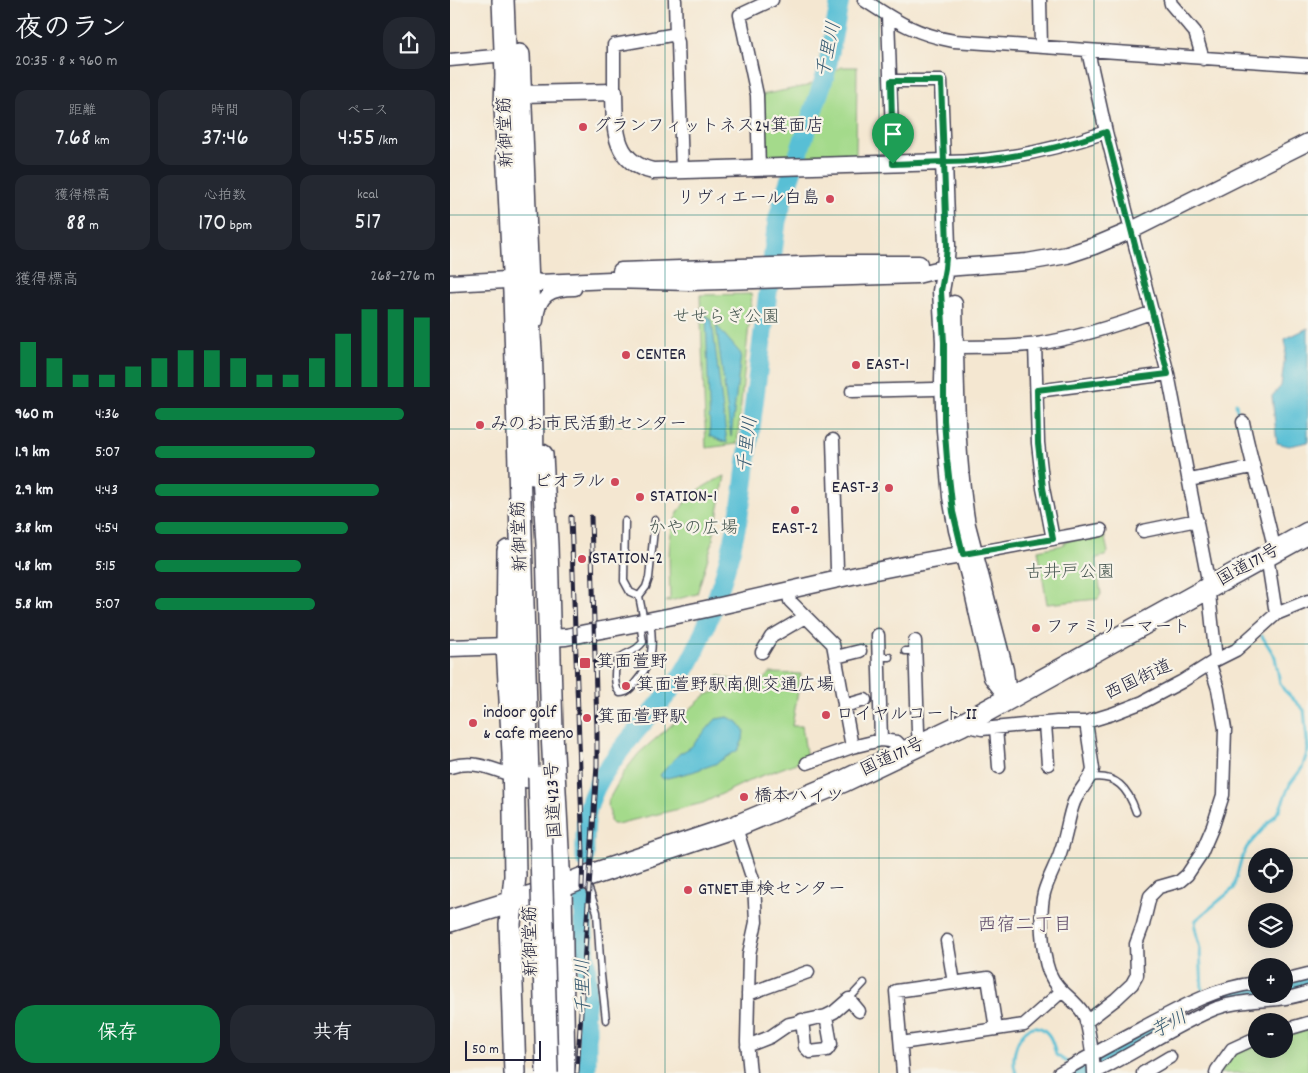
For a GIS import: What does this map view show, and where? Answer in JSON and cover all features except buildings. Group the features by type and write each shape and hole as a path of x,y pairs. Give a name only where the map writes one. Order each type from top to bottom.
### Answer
{"highway":[{"name":"新御堂筋","path":"503,0 505,107 520,280 533,378 534,539 527,777 547,1073"},
{"name":"新御堂筋","path":"517,0 521,94 520,280 516,413 535,1073"},
{"name":"国道423号","path":"533,378 544,484 552,733 558,868 561,887 564,1073"},
{"path":"515,1073 510,924 527,777 507,646 510,486 516,413"},
{"name":"国道171号","path":"450,921 513,903 734,827 844,781 961,725 1308,534"}],"street":[{"path":"675,0 682,171"},
{"path":"759,169 757,95 740,16 772,0"},
{"path":"864,0 911,29 954,41 1308,65"},
{"path":"1040,0 1041,48"},
{"path":"1170,0 1171,4 1195,32 1204,59"},
{"path":"888,16 893,164"},
{"path":"676,37 671,35 614,46 616,134 626,156 638,166 648,170 664,172 806,168 995,159 1070,144 1106,132"},
{"path":"1086,1022 1116,999 1132,984 1137,975 1136,942 1142,929 1151,894 1159,887 1184,878 1201,854 1223,795 1226,728 1213,662 1209,589 1190,480 1168,374 1106,132 1088,51"},
{"path":"450,60 505,55"},
{"path":"891,81 941,81 947,246 941,291 944,342 943,382 945,430 953,512 969,553 1005,670 1009,699"},
{"path":"521,94 614,92"},
{"path":"533,378 537,359 540,302 552,292 564,289 611,287 644,282 757,274 917,274 945,268 1020,263 1055,257 1094,246 1132,230 1308,142"},
{"path":"945,268 953,297 960,480 969,553"},
{"path":"450,283 520,280 550,273 757,274"},
{"path":"520,280 539,283 611,280 644,282"},
{"path":"955,347 1035,344 1071,338 1112,327 1153,312"},
{"path":"1035,344 1038,443 1043,488 1053,539"},
{"path":"1037,390 1168,374"},
{"path":"852,391 934,389"},
{"path":"1243,422 1252,466 1264,506 1271,554 1276,614"},
{"path":"833,440 838,569"},
{"path":"1190,480 1252,466"},
{"path":"1143,531 1197,520"},
{"path":"550,638 566,637 731,604 788,590 969,553 1100,530"},
{"path":"788,590 790,601 833,644 852,747"},
{"name":"西国街道","path":"961,725 982,729 1056,722 1086,722 1143,702 1236,650 1276,614 1308,601"},
{"path":"760,652 771,637 805,617"},
{"path":"878,635 883,657 884,703 881,740"},
{"path":"450,648 507,646"},
{"path":"807,763 852,747 881,740 897,742 913,749 918,732 912,692 912,648"},
{"path":"836,657 860,651"},
{"path":"844,706 865,700"},
{"path":"1086,722 1093,769 1072,808 1062,849 1044,895 1042,941 1050,972 1061,992 1079,1008 1084,1016 1094,1066"},
{"path":"1046,724 1048,764"},
{"path":"996,728 999,767"},
{"path":"450,768 461,764 473,763 527,777"},
{"path":"734,827 754,883 756,922 749,954 748,994 747,1046 750,1073"},
{"path":"947,941 954,983"},
{"path":"748,994 808,972"},
{"path":"1293,978 1308,974"},
{"path":"903,1073 896,991 988,978 996,1029"},
{"path":"1094,1066 1198,999 1224,989 1248,984"},
{"path":"901,1044 1024,1024 1061,992"},
{"path":"1059,1073 1094,1066 1217,1008 1242,1002 1292,997 1308,992"},
{"path":"747,1046 770,1037 789,1024 826,1016 834,1012 849,999 860,1011"},
{"path":"802,1020 805,1047 810,1052 827,1050 831,1044 826,1016"},
{"path":"1293,1027 1308,1023"},
{"path":"1216,1073 1232,1049 1248,1042"},
{"path":"1144,1073 1170,1057"}],"lane":[{"path":"639,596 646,587 649,578 655,520"},
{"path":"625,521 624,581 630,592 639,596"},
{"path":"639,596 652,645 649,665 644,674 628,691 620,693 616,687 616,664 620,658 639,647 643,642 645,621"},
{"path":"1088,779 1104,778 1114,781 1130,796 1136,812"},
{"path":"585,877 597,912 606,1020"},
{"path":"849,999 864,983"}],"green space":[{"path":"842,67 857,67 856,155 768,158 763,154 761,95 807,86"},
{"name":"せせらぎ公園","path":"752,294 737,444 706,448 700,295"},
{"name":"かやの広場","path":"725,476 712,544 697,594 666,602 670,598 670,541 673,525 679,511 689,498 704,487"},
{"name":"古井戸公園","path":"1104,534 1108,552 1105,556 1096,558 1101,594 1098,599 1047,604 1038,550 1063,545 1066,541"},
{"path":"770,673 801,674 792,726 802,726 807,759 753,779 703,803 617,824 613,824 610,821 607,805 624,772 639,753 706,695 720,690 718,675 756,688"},
{"path":"1308,1026 1308,1073 1216,1073 1232,1049 1248,1042 1248,1058 1293,1058 1293,1030"}],"water":[{"path":"706,315 712,321 727,443 710,436"},
{"path":"716,325 741,354 731,437"},
{"path":"1308,328 1308,442 1289,446 1277,443 1272,396 1281,386 1286,348 1285,339"},
{"path":"728,717 738,722 744,730 743,740 738,750 715,764 663,779 660,775 679,754 691,747 716,719"}],"waterway":[{"name":"千里川","path":"585,859 586,821 594,791 616,756 672,689 688,665 706,625 727,565 735,536 743,491 777,221 826,73 840,0"},
{"path":"1236,403 1239,422"},
{"path":"1202,989 1200,949 1195,927 1196,920 1233,889 1241,860 1247,847 1279,811 1290,784 1302,768 1308,750 1304,710 1284,690 1280,683 1275,657 1262,636"},
{"name":"千里川","path":"583,900 587,969 587,1001 584,1017 587,1026 587,1073"},
{"name":"芋川","path":"1293,988 1308,984"},
{"name":"芋川","path":"1220,1001 1248,995"},
{"name":"芋川","path":"1079,1073 1174,1022"},
{"path":"1016,1073 1014,1054 1017,1045 1021,1036 1033,1027 1041,1028 1048,1034 1056,1055 1067,1062"}],"railway":[{"path":"571,517 583,853 582,888"},
{"path":"577,1073 597,765 591,517"}],"place":[{"name":"グランフィットネス24箕面店","path":"583,127"},
{"name":"リヴィエール白島","path":"830,199"},
{"name":"CENTER","path":"626,355"},
{"name":"EAST-1","path":"856,365"},
{"name":"みのお市民活動センター","path":"480,425"},
{"name":"ビオラル","path":"615,482"},
{"name":"EAST-3","path":"889,488"},
{"name":"STATION-1","path":"640,497"},
{"name":"EAST-2","path":"795,510"},
{"name":"STATION-2","path":"582,559"},
{"name":"ファミリーマート","path":"1036,628"},
{"name":"箕面萱野","path":"585,663"},
{"name":"箕面萱野駅南側交通広場","path":"626,686"},
{"name":"ロイヤルコート II","path":"826,715"},
{"name":"箕面萱野駅","path":"587,718"},
{"name":"indoor golf & cafe meeno","path":"473,723"},
{"name":"橋本ハイツ","path":"744,797"},
{"name":"GTNET車検センター","path":"688,890"}],"district":[{"name":"西宿二丁目","path":"1025,926"}],"route":[{"path":"893,164 891,81 941,81 944,162 978,161 1027,154 1070,144 1106,132 1168,374 1037,390 1038,443 1043,488 1053,539 963,554 953,512 944,420 944,342 941,291 947,246 944,162 893,164"}]}
